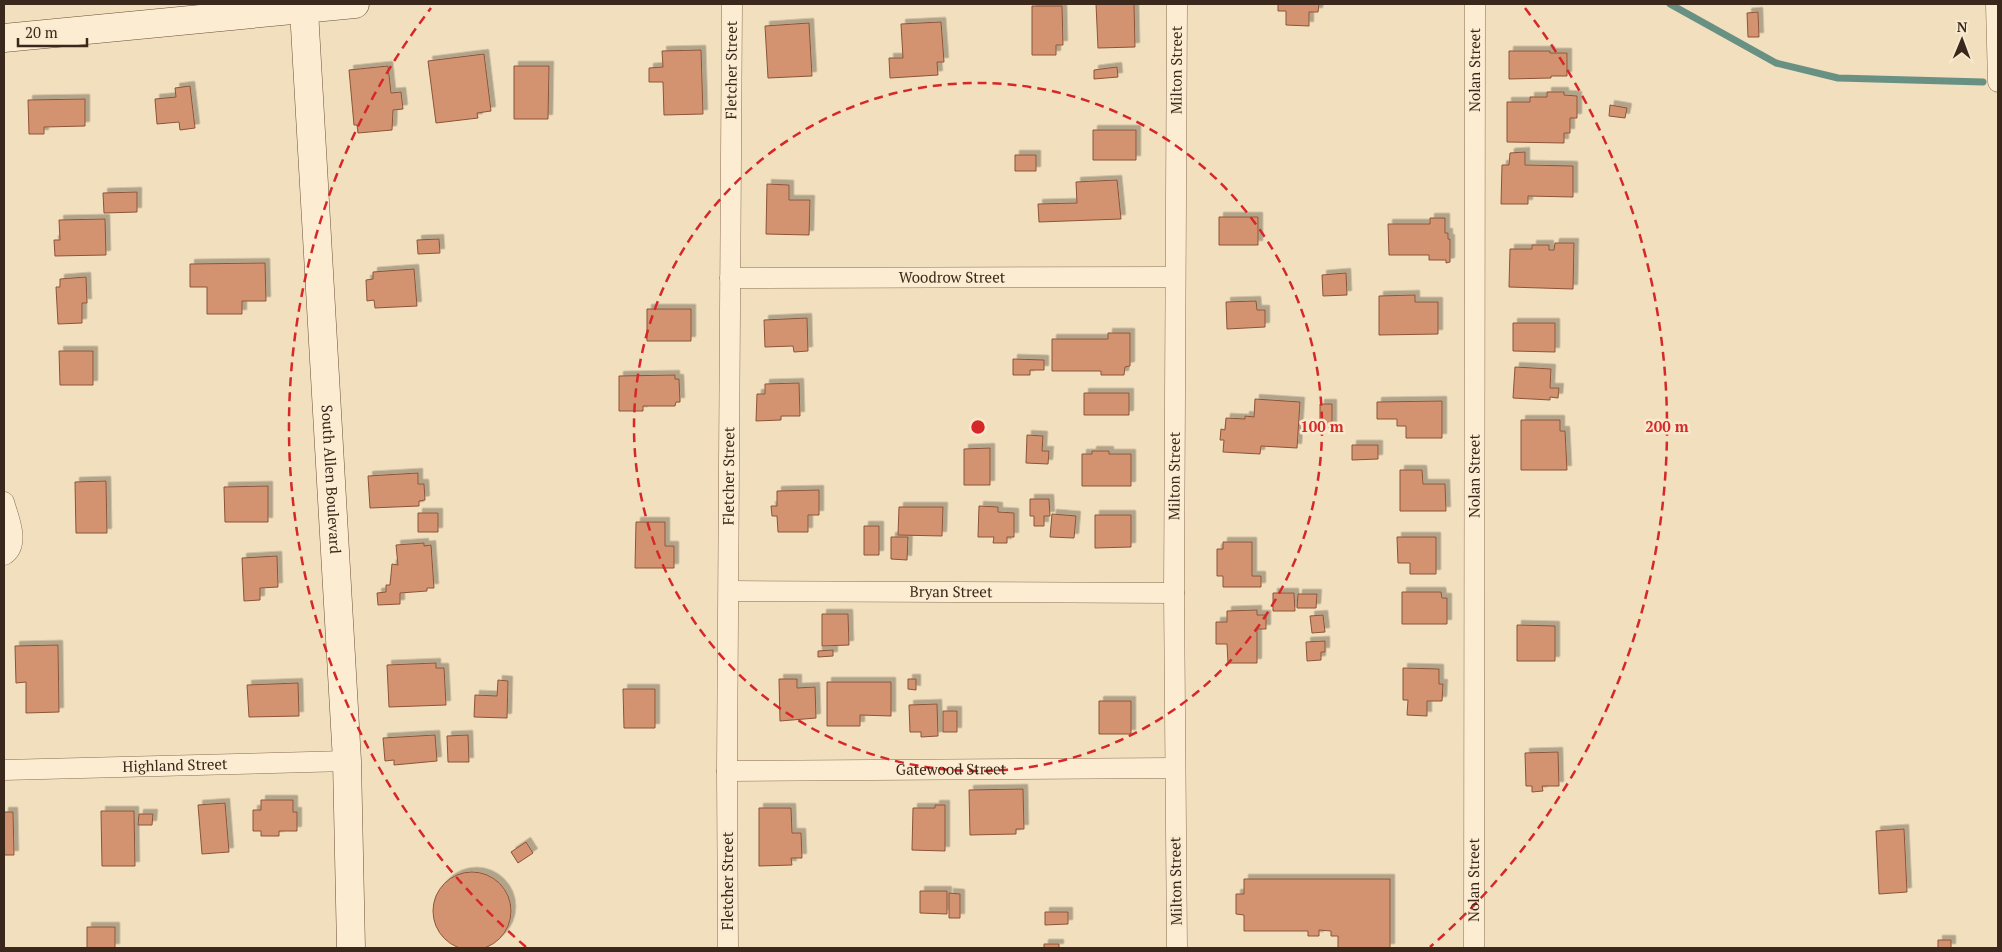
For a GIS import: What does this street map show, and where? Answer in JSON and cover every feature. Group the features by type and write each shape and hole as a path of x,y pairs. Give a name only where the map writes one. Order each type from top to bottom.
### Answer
{"street":[{"name":"Fletcher Street","path":"728,948 727,771 732,4"},
{"name":"Milton Street","path":"1177,948 1174,592 1178,4"},
{"name":"Nolan Street","path":"1474,948 1475,4"},
{"path":"1996,4 1998,82"},
{"path":"4,38 330,6"},
{"name":"South Allen Boulevard","path":"330,6 351,948"},
{"name":"Woodrow Street","path":"730,278 1175,277"},
{"path":"4,502 12,540 11,548 4,555"},
{"name":"Bryan Street","path":"729,591 1174,592"},
{"name":"Highland Street","path":"4,770 347,761"},
{"name":"Gatewood Street","path":"727,771 1175,768"}],"building":[{"path":"1096,4 1134,4 1135,47 1098,48"},
{"path":"1278,4 1319,4 1318,12 1309,12 1309,26 1286,25 1286,11 1278,11"},
{"path":"1032,6 1062,6 1063,45 1056,45 1056,55 1032,55"},
{"path":"1758,12 1759,37 1748,37 1747,13"},
{"path":"941,22 944,62 937,62 938,75 890,78 889,58 903,58 901,24"},
{"path":"809,23 812,76 768,78 765,26"},
{"path":"701,50 703,114 664,115 663,82 649,82 649,68 663,67 662,51"},
{"path":"1509,51 1567,53 1567,76 1509,79"},
{"path":"484,54 491,111 477,113 478,118 436,123 428,61"},
{"path":"388,66 391,93 401,92 403,109 393,110 392,130 358,133 357,125 354,125 349,70"},
{"path":"514,66 549,66 548,119 514,119"},
{"path":"1117,67 1118,77 1094,79 1094,70"},
{"path":"190,86 195,128 180,130 179,122 157,124 155,99 176,97 175,88"},
{"path":"1547,92 1564,92 1564,95 1577,96 1577,118 1570,118 1570,133 1564,133 1564,143 1507,142 1507,102 1530,102 1530,97 1547,97"},
{"path":"85,99 85,126 44,127 44,134 29,134 28,100"},
{"path":"1610,105 1627,108 1625,118 1609,116"},
{"path":"1093,130 1136,130 1136,160 1093,160"},
{"path":"1525,152 1525,165 1573,166 1573,197 1528,196 1528,204 1501,204 1502,165 1509,165 1510,153"},
{"path":"1015,155 1036,155 1036,171 1015,171"},
{"path":"1117,180 1121,219 1039,222 1038,204 1077,203 1076,182"},
{"path":"767,184 789,185 789,200 810,200 809,235 766,234"},
{"path":"137,192 137,212 104,213 103,193"},
{"path":"1219,217 1258,217 1258,245 1219,245"},
{"path":"1430,218 1445,218 1445,233 1448,233 1448,239 1450,239 1450,262 1446,263 1446,260 1429,260 1429,255 1389,255 1388,224 1430,224"},
{"path":"105,219 106,255 55,256 54,240 60,240 59,220"},
{"path":"439,239 440,253 418,254 417,240"},
{"path":"1555,243 1574,243 1573,289 1509,287 1510,249 1532,249 1532,245 1549,245 1549,250 1554,250"},
{"path":"265,263 266,301 242,301 242,314 207,314 207,287 190,287 190,264"},
{"path":"414,269 417,306 375,308 374,300 367,301 366,280 373,279 373,272"},
{"path":"1346,273 1347,295 1323,296 1322,275"},
{"path":"86,277 87,303 82,303 82,323 58,324 56,287 60,287 60,279"},
{"path":"1415,295 1415,302 1438,302 1438,334 1379,335 1379,296"},
{"path":"1256,301 1257,310 1265,310 1265,327 1227,329 1226,302"},
{"path":"647,309 691,309 691,341 647,341"},
{"path":"807,318 808,351 794,352 793,346 765,347 764,320"},
{"path":"1513,323 1555,323 1555,352 1513,351"},
{"path":"1108,333 1130,333 1130,366 1125,367 1124,375 1101,375 1101,371 1052,371 1052,339 1108,339"},
{"path":"59,351 93,351 93,385 60,385"},
{"path":"1013,359 1044,360 1044,370 1030,370 1030,375 1013,375"},
{"path":"1515,367 1551,369 1550,388 1559,388 1558,398 1550,397 1550,400 1513,398"},
{"path":"675,375 675,379 679,379 680,402 676,402 675,406 643,406 643,411 619,411 619,376"},
{"path":"799,383 800,416 781,416 781,420 756,421 757,394 765,394 765,384"},
{"path":"1084,393 1129,393 1129,415 1084,415"},
{"path":"1255,399 1300,402 1297,448 1261,446 1260,454 1223,452 1224,440 1220,440 1221,429 1225,430 1226,418 1245,419 1245,416 1254,417"},
{"path":"1442,401 1442,438 1406,438 1406,426 1397,426 1397,419 1377,419 1377,402"},
{"path":"1320,404 1332,404 1332,427 1320,427"},
{"path":"1521,420 1560,420 1560,431 1565,431 1567,470 1521,470"},
{"path":"1027,435 1043,436 1042,451 1049,451 1048,464 1026,463"},
{"path":"1352,445 1378,445 1378,459 1352,460"},
{"path":"990,448 990,485 964,485 964,449"},
{"path":"1092,451 1109,451 1109,454 1131,454 1131,486 1082,486 1082,454 1092,454"},
{"path":"1400,470 1422,470 1423,484 1445,484 1446,511 1400,511"},
{"path":"418,473 418,484 424,484 425,500 419,501 419,506 370,508 368,476"},
{"path":"106,481 107,533 76,533 75,482"},
{"path":"268,486 268,522 225,522 224,487"},
{"path":"819,490 819,515 808,515 808,532 778,532 777,516 772,516 771,506 777,506 777,491"},
{"path":"1030,499 1049,499 1050,516 1044,516 1044,526 1034,526 1034,516 1030,516"},
{"path":"979,506 998,507 998,512 1014,513 1014,537 1007,537 1007,543 993,543 994,537 978,537"},
{"path":"899,507 943,507 942,536 898,535"},
{"path":"418,513 438,513 438,532 418,532"},
{"path":"1052,514 1076,516 1074,538 1050,537"},
{"path":"1095,515 1131,515 1131,547 1095,548"},
{"path":"636,522 665,522 665,546 674,546 674,568 635,568"},
{"path":"864,526 879,526 879,555 864,555"},
{"path":"891,537 908,537 907,560 891,559"},
{"path":"1397,537 1436,537 1436,574 1410,574 1410,563 1398,563"},
{"path":"1223,542 1252,542 1252,576 1261,576 1261,587 1223,587 1223,576 1217,576 1217,549 1223,549"},
{"path":"424,543 424,546 431,545 434,588 427,588 427,591 400,593 400,604 378,605 377,593 386,592 386,585 390,585 392,564 398,565 396,545"},
{"path":"277,556 278,587 260,588 260,600 244,601 242,558"},
{"path":"1402,592 1441,592 1442,598 1447,598 1447,624 1402,624"},
{"path":"1273,593 1294,593 1295,611 1273,611"},
{"path":"1298,594 1317,594 1316,608 1297,608"},
{"path":"1257,610 1257,615 1266,615 1266,629 1257,629 1257,663 1228,663 1227,644 1216,644 1216,622 1227,622 1227,611"},
{"path":"822,614 848,614 849,645 822,646"},
{"path":"1323,615 1325,632 1312,633 1310,616"},
{"path":"1517,625 1555,626 1555,661 1517,661"},
{"path":"1325,641 1325,652 1321,652 1321,660 1307,661 1306,642"},
{"path":"58,645 59,712 26,713 26,682 16,683 15,646"},
{"path":"833,650 833,656 818,657 818,651"},
{"path":"436,663 436,668 444,668 446,705 389,707 387,665"},
{"path":"1403,668 1439,669 1439,684 1443,684 1442,701 1427,701 1427,716 1407,715 1408,700 1403,700"},
{"path":"779,679 797,679 797,688 815,687 816,718 780,721"},
{"path":"908,679 916,679 916,690 908,689"},
{"path":"498,680 508,681 507,718 474,717 475,695 497,696"},
{"path":"827,682 891,682 891,716 860,715 860,726 827,726"},
{"path":"298,683 299,716 249,717 247,685"},
{"path":"623,689 655,689 655,728 624,728"},
{"path":"1099,701 1131,701 1131,734 1099,734"},
{"path":"937,704 938,736 921,737 921,732 910,732 909,705"},
{"path":"943,711 957,711 957,732 943,732"},
{"path":"435,735 437,761 394,765 394,760 385,761 383,738"},
{"path":"468,735 469,762 448,762 447,736"},
{"path":"1558,752 1559,786 1542,786 1543,791 1532,792 1532,786 1526,786 1525,753"},
{"path":"1023,789 1024,829 1016,829 1016,834 970,835 969,790"},
{"path":"261,800 293,800 293,812 297,812 297,831 279,831 279,836 261,836 261,831 253,831 253,810 261,810"},
{"path":"225,803 229,852 202,854 198,805"},
{"path":"935,805 945,805 945,851 912,850 913,808 935,808"},
{"path":"759,808 791,808 792,833 801,833 802,858 791,858 792,865 759,866"},
{"path":"101,811 134,811 135,866 102,866"},
{"path":"4,812 13,812 14,855 4,855"},
{"path":"139,814 153,814 152,825 138,825"},
{"path":"1904,829 1907,892 1879,894 1876,831"},
{"path":"526,842 533,853 518,863 511,852"},
{"path":"464,872 480,872 494,878 505,889 511,903 511,919 505,933 494,944 480,950 464,950 450,944 439,933 433,919 433,903 439,889 450,878"},
{"path":"1244,879 1390,879 1390,948 1338,948 1338,936 1331,936 1331,931 1319,930 1319,936 1308,936 1308,931 1244,931 1244,915 1236,914 1236,894 1244,894"},
{"path":"920,891 947,891 947,914 920,913"},
{"path":"949,893 960,894 960,918 949,918"},
{"path":"1045,912 1068,912 1068,924 1045,925"},
{"path":"87,927 115,927 115,948 87,948"},
{"path":"1938,940 1951,940 1951,948 1938,948"},
{"path":"1044,944 1059,944 1059,948 1044,948"}],"waterway":[{"path":"1670,4 1776,63 1838,78 1983,82"}]}
